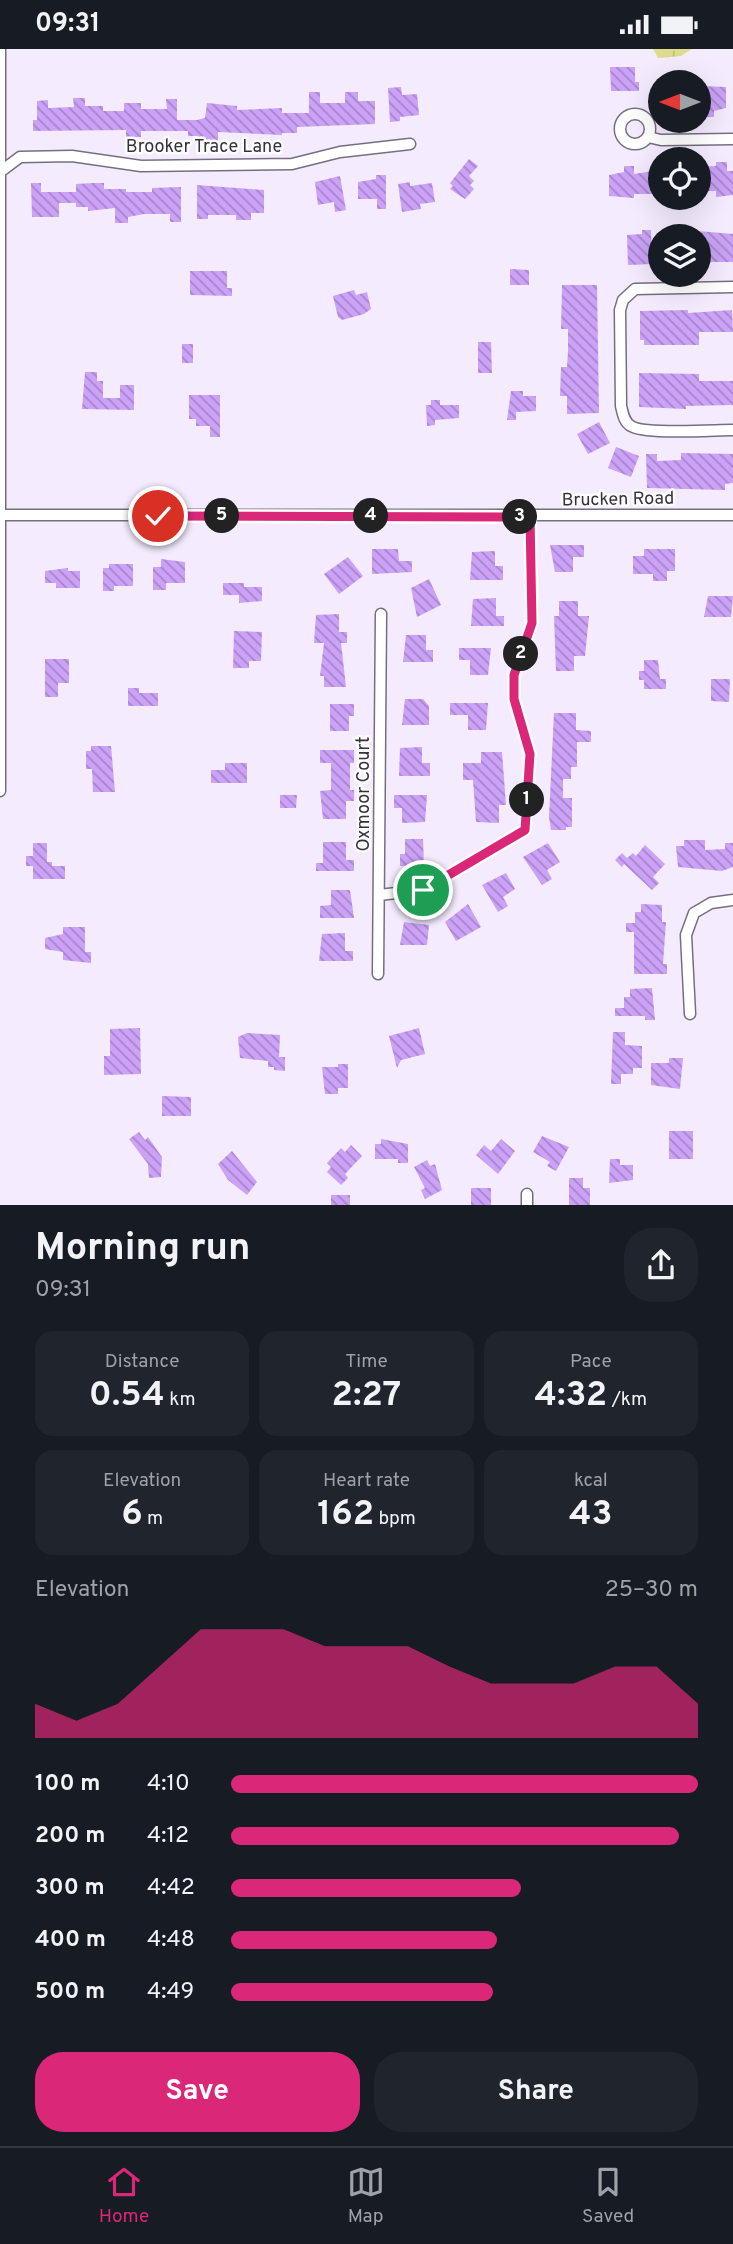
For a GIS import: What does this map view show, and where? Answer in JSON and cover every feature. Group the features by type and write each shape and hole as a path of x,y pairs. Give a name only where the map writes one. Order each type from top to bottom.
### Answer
{"street":[{"path":"0,49 0,791"},
{"path":"648,137 661,140 733,139"},
{"name":"Brooker Trace Lane","path":"1,171 20,157 72,156 141,166 292,163 340,152 410,145"},
{"path":"733,287 635,289 622,300 620,310 621,406 624,419 630,426 652,431 733,431"},
{"name":"Brucken Road","path":"0,515 733,515"},
{"path":"379,895 423,890 525,830 530,754 514,699 514,675 532,623 530,517"},
{"name":"Oxmoor Court","path":"378,974 381,614"},
{"path":"690,1014 686,935 694,913 711,903 733,900"}],"green space":[{"path":"653,49 692,49 681,56 658,58"}],"building":[{"path":"610,67 635,67 635,82 639,82 639,91 611,91"},
{"path":"711,86 726,87 726,108 714,111 714,117 711,117"},
{"path":"401,87 402,95 417,94 419,115 400,117 400,121 390,122 388,88"},
{"path":"309,92 320,92 320,103 345,103 345,92 358,92 358,101 375,101 375,124 297,127 297,133 282,135 218,132 218,140 188,136 188,131 141,131 141,137 126,137 126,130 33,131 33,120 37,120 37,101 48,100 48,108 74,107 73,98 85,98 85,106 103,106 103,111 124,111 124,103 141,103 141,109 167,109 166,99 177,99 177,120 197,120 205,118 207,103 237,106 237,110 282,108 282,113 309,113"},
{"path":"469,159 478,166 469,176 474,181 470,185 474,189 465,199 450,189 453,186 450,183"},
{"path":"716,162 727,162 727,171 733,171 733,195 716,197 716,191 711,191 711,166 716,166"},
{"path":"624,166 634,166 634,174 648,172 648,194 634,194 634,198 609,196 609,175 624,172"},
{"path":"376,175 386,175 386,209 377,209 377,199 358,199 358,182 376,179"},
{"path":"340,176 346,210 335,212 334,202 318,205 315,182"},
{"path":"410,182 410,186 432,183 435,202 420,204 421,209 402,212 398,184"},
{"path":"31,183 41,183 41,192 76,192 76,184 93,183 104,183 104,189 126,189 126,192 152,192 152,188 181,187 181,222 170,222 170,214 144,214 128,217 128,223 115,223 115,208 88,211 88,207 76,207 76,203 59,203 59,217 32,217"},
{"path":"197,185 264,190 264,213 251,213 251,220 236,220 236,215 208,215 208,219 197,219"},
{"path":"642,230 648,230 648,264 628,265 627,235 642,234"},
{"path":"711,232 733,234 733,262 711,262"},
{"path":"510,269 529,270 529,285 510,285"},
{"path":"190,271 227,271 227,288 232,288 232,296 190,295"},
{"path":"562,285 597,285 599,413 567,414 567,396 560,396 561,367 567,367 568,351 568,329 561,329"},
{"path":"354,290 356,295 367,292 371,309 364,314 342,320 338,317 333,296"},
{"path":"688,310 688,313 732,310 733,332 699,332 699,345 644,345 644,340 640,340 640,311"},
{"path":"478,342 491,342 492,373 478,373"},
{"path":"182,344 193,344 193,363 182,363"},
{"path":"85,372 97,372 97,381 103,381 103,398 120,398 120,385 134,385 134,410 82,409"},
{"path":"639,373 699,374 699,381 733,381 733,405 686,406 686,409 639,407"},
{"path":"511,391 523,391 523,396 536,396 536,411 516,412 516,420 507,420"},
{"path":"189,395 220,395 220,437 210,437 210,426 196,426 196,419 189,419"},
{"path":"431,400 440,400 440,405 459,405 459,418 435,420 435,425 427,426 426,405 431,405"},
{"path":"599,422 610,443 588,454 577,434"},
{"path":"616,447 639,456 631,477 608,468"},
{"path":"681,453 733,454 733,483 725,484 725,490 647,488 646,454 657,454 657,461 681,460"},
{"path":"550,545 584,545 584,557 573,557 573,572 555,572"},
{"path":"372,549 398,549 399,561 412,561 412,572 372,574"},
{"path":"644,549 675,549 675,571 667,571 667,581 653,581 653,574 633,574 633,556 644,556"},
{"path":"495,551 495,566 503,566 503,580 470,580 472,552"},
{"path":"348,557 363,576 339,594 324,574"},
{"path":"161,559 185,562 185,583 166,583 166,590 153,590 153,567 161,567"},
{"path":"109,564 133,564 133,586 114,586 114,591 103,591 103,568 109,568"},
{"path":"68,568 68,571 80,571 80,588 56,588 56,583 45,583 45,571"},
{"path":"429,579 441,605 417,617 411,588"},
{"path":"223,583 244,583 244,587 262,587 262,601 239,603 239,595 223,595"},
{"path":"708,596 733,596 731,617 704,617"},
{"path":"496,598 496,616 504,616 504,626 471,626 473,599"},
{"path":"559,601 578,601 578,616 589,616 585,656 574,656 574,671 556,671 554,616 559,616"},
{"path":"339,614 339,632 347,632 347,643 341,643 346,687 324,687 324,676 320,676 324,643 314,643 316,615"},
{"path":"234,631 262,632 261,661 249,661 249,668 233,668"},
{"path":"406,635 426,635 426,650 433,650 433,662 403,662"},
{"path":"459,648 491,648 488,675 470,675 470,660 459,660"},
{"path":"45,659 69,659 69,683 58,683 58,697 45,697"},
{"path":"644,660 658,660 660,679 666,679 666,689 644,689 644,680 639,680 639,671 644,671"},
{"path":"711,679 730,679 729,702 711,701"},
{"path":"128,688 139,688 139,693 158,693 158,706 128,706"},
{"path":"405,699 423,699 429,706 429,725 402,725"},
{"path":"450,703 488,703 486,730 468,730 468,715 450,715"},
{"path":"330,704 354,704 354,716 349,716 349,731 330,731"},
{"path":"554,713 576,713 576,730 591,731 591,742 577,742 577,767 571,767 571,779 563,779 563,798 572,798 572,827 566,827 566,830 551,830 549,817"},
{"path":"91,746 111,746 115,792 93,792 92,769 86,769 86,751 91,751"},
{"path":"422,747 422,763 430,763 430,776 399,776 400,748"},
{"path":"320,750 354,750 354,763 350,763 350,790 354,790 354,801 346,801 346,819 323,819 320,791 331,790 331,763 320,763"},
{"path":"481,752 502,752 506,805 499,805 499,823 476,822 473,780 463,780 463,763 481,763"},
{"path":"225,763 247,763 247,783 211,783 211,770 225,770"},
{"path":"280,795 297,795 296,808 280,808"},
{"path":"394,795 427,795 425,822 402,823 402,808 394,808"},
{"path":"405,839 423,839 424,866 400,866 400,854 405,854"},
{"path":"684,840 705,840 705,850 725,849 725,843 733,843 733,867 722,871 678,867 676,846 684,846"},
{"path":"323,842 346,842 346,860 354,860 354,871 316,871 316,863 323,863"},
{"path":"33,843 47,843 47,862 52,862 52,866 65,866 65,879 33,879 33,866 26,866 26,856 33,856"},
{"path":"548,843 560,862 547,870 552,879 542,885 523,857"},
{"path":"645,845 665,864 653,877 659,883 652,890 624,864 622,867 615,860 622,853 627,858 633,853 636,856"},
{"path":"506,873 515,889 503,897 508,906 498,912 482,885"},
{"path":"331,890 350,890 354,918 320,918 320,906 331,905"},
{"path":"468,904 481,927 456,941 445,922"},
{"path":"641,904 662,905 662,922 666,922 663,964 667,964 667,974 634,974 634,932 626,932 626,923 635,923 635,912 641,912"},
{"path":"404,922 429,925 427,945 400,945"},
{"path":"63,927 85,927 85,952 91,952 91,963 63,960 63,952 45,949 45,938 63,934"},
{"path":"345,933 345,951 353,951 353,961 319,961 322,934"},
{"path":"652,988 655,1020 645,1020 645,1016 615,1016 615,1008 624,1008 624,997 630,997 630,989"},
{"path":"140,1028 141,1074 104,1075 104,1056 110,1056 110,1029"},
{"path":"419,1028 425,1054 401,1060 397,1068 389,1036"},
{"path":"613,1032 625,1032 625,1045 642,1046 642,1068 633,1068 633,1074 621,1074 621,1084 611,1084"},
{"path":"247,1033 280,1035 279,1057 285,1057 285,1071 268,1067 268,1061 240,1058 238,1037"},
{"path":"669,1058 683,1058 680,1089 651,1085 651,1063 669,1063"},
{"path":"338,1064 348,1064 348,1088 338,1088 338,1094 325,1094 322,1067 338,1067"},
{"path":"162,1096 191,1097 191,1116 162,1116"},
{"path":"669,1131 693,1131 693,1159 669,1159"},
{"path":"139,1132 145,1140 148,1137 162,1157 161,1177 149,1178 148,1164 129,1139"},
{"path":"542,1136 569,1147 556,1171 547,1166 550,1162 533,1152"},
{"path":"381,1139 408,1144 408,1163 398,1163 398,1159 375,1159 375,1144 381,1144"},
{"path":"501,1139 515,1151 498,1174 476,1155 484,1145 491,1151"},
{"path":"351,1145 362,1156 345,1174 348,1178 341,1185 327,1172 331,1167 327,1163 341,1148 345,1152"},
{"path":"232,1151 257,1182 247,1195 228,1180 218,1164"},
{"path":"610,1159 620,1159 620,1165 633,1165 633,1180 609,1183"},
{"path":"427,1160 430,1166 435,1164 442,1190 425,1199 421,1190 425,1188 414,1167"},
{"path":"569,1178 583,1178 583,1188 590,1188 590,1205 569,1205"},
{"path":"471,1188 491,1188 491,1205 471,1205"},
{"path":"331,1195 350,1195 350,1205 331,1205"}],"route":[{"path":"158,516 530,517 532,623 514,675 514,699 530,754 525,830 423,890"}]}
